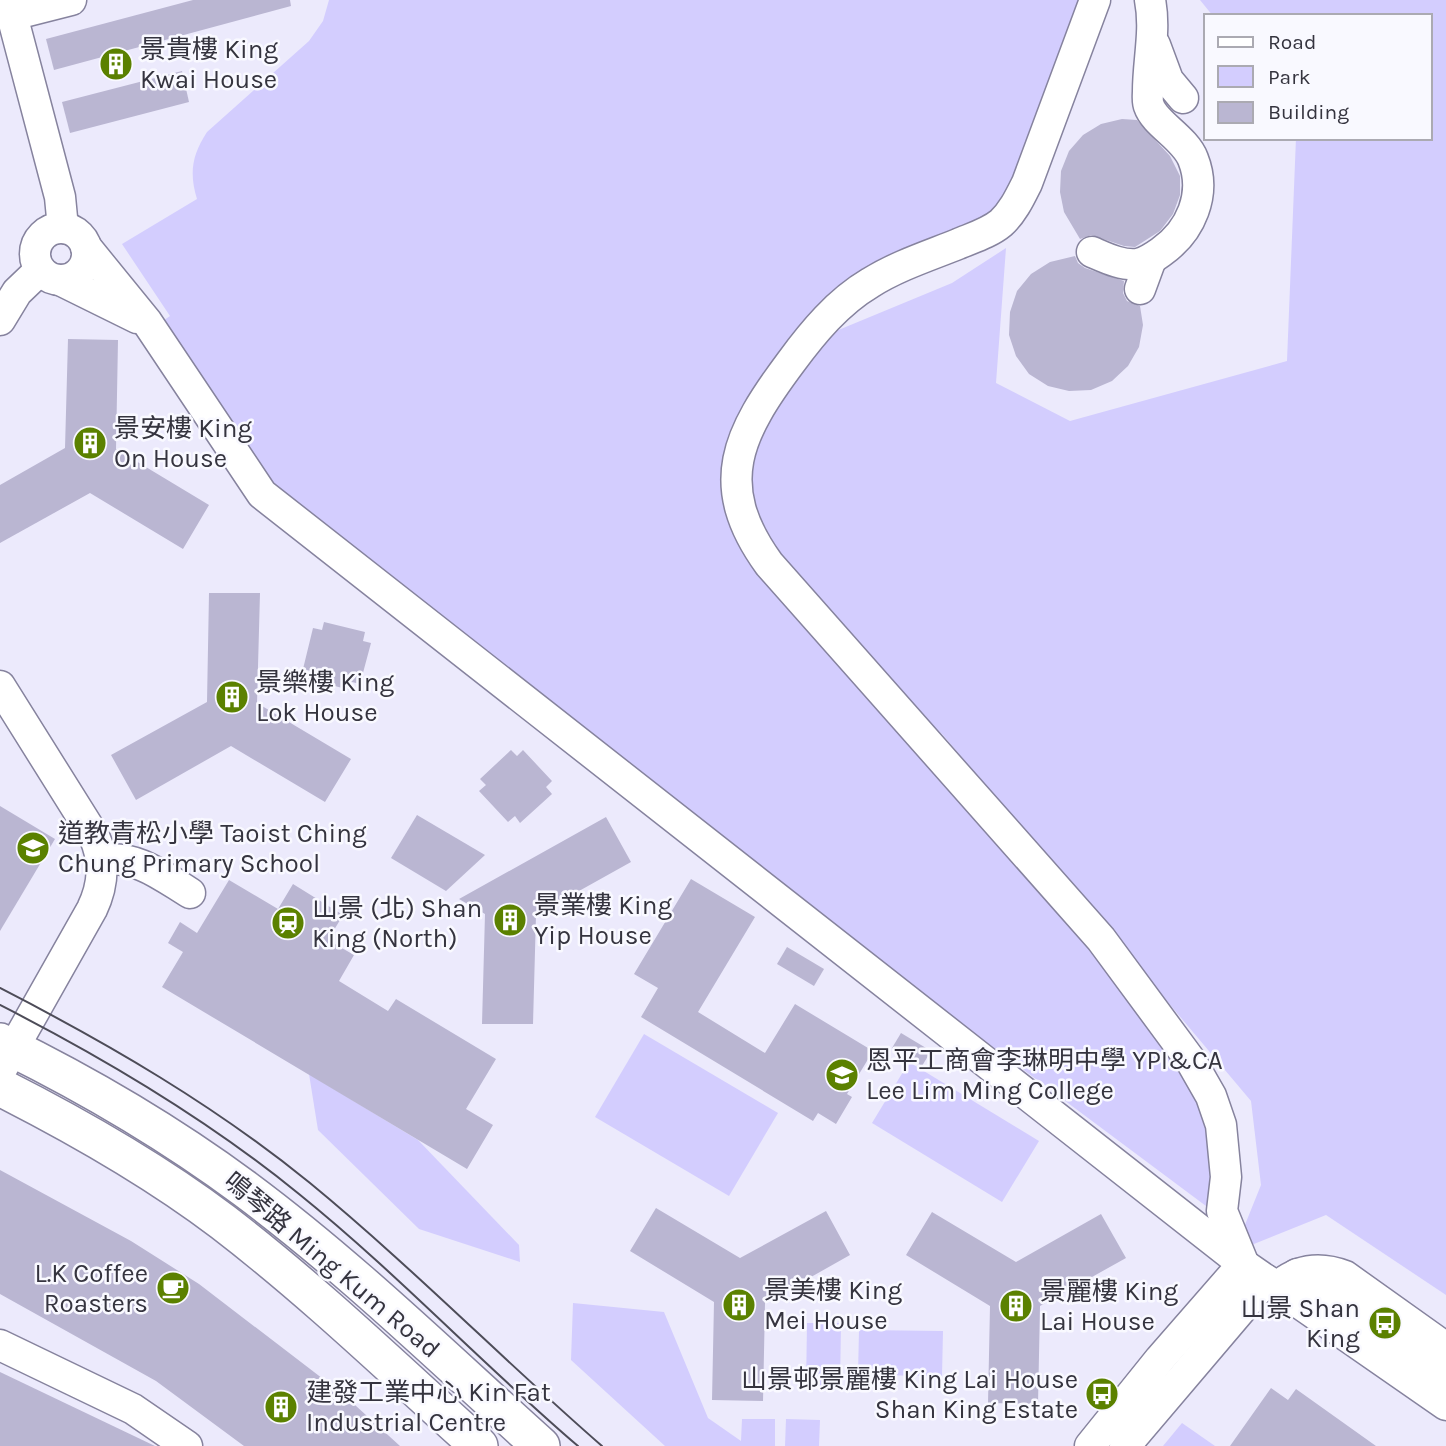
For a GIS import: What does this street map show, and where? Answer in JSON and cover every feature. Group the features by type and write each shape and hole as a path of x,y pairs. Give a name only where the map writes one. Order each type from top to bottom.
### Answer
{"main road":[{"name":"鳴琴路 Ming Kum Road","path":"4,1054 132,1113 244,1188 349,1274 541,1446"},
{"name":"鳴琴路 Ming Kum Road","path":"0,1087 110,1147 220,1220 323,1304 479,1446"}],"street":[{"path":"63,228 60,197 10,8 71,0"},
{"path":"1095,0 1027,183 1017,203 995,227 876,279 852,295 828,317 797,354 753,417 740,451 737,495 747,528 769,564 1101,939 1191,1060 1211,1096 1221,1125 1226,1177 1222,1211 1271,1276 1331,1292 1446,1374"},
{"path":"1092,252 1128,264 1140,264 1151,259 1177,240 1192,217 1197,197 1193,156 1155,117 1148,106 1152,35 1150,0"},
{"path":"1152,35 1163,70 1183,97"},
{"path":"147,322 50,275 35,254 36,246 47,232 63,228 73,231 81,238 147,322 262,494 1271,1276 1446,1405"},
{"path":"0,320 17,292 50,275 70,279 84,266 86,247"},
{"path":"1140,289 1151,259"},
{"path":"0,686 94,836 102,860 103,873 98,897 4,1054"},
{"path":"102,860 113,858 135,862 190,893"},
{"path":"1090,1446 1160,1359 1271,1276 1321,1269 1345,1276 1446,1348"},
{"path":"1125,1446 1271,1276"},
{"path":"0,1345 133,1409 187,1446"}],"green space":[{"path":"329,0 1084,0 1017,179 989,218 849,285 727,488 1093,945 1198,1092 1215,1149 1210,1209 813,913 270,488 160,323 170,316 122,244 197,199 193,164 207,132 309,41 323,21"},
{"path":"1200,0 1446,0 1446,1295 1326,1215 1234,1252 1261,1185 1251,1101 943,735 781,583 750,523 752,457 778,399 836,331 952,283 1006,248 996,383 1070,421 1287,361 1296,140 1432,140 1432,14 1211,14"},
{"path":"644,1034 778,1113 729,1196 595,1117"},
{"path":"909,1062 1039,1141 1002,1202 872,1123"},
{"path":"309,1074 418,1140 519,1245 520,1262 419,1229 318,1130"},
{"path":"573,1303 664,1312 708,1418 741,1441 742,1419 775,1419 775,1446 665,1446 571,1360"},
{"path":"807,1323 841,1323 840,1387 806,1387"},
{"path":"859,1330 943,1331 942,1376 858,1375"},
{"path":"786,1419 820,1420 819,1446 785,1446"},
{"path":"1182,1423 1215,1446 1163,1446"}],"building":[{"path":"193,0 290,0 291,6 54,70 46,39"},
{"path":"182,71 189,102 70,133 62,102"},
{"path":"1122,119 1137,120 1170,156 1180,176 1180,195 1173,214 1160,231 1135,247 1091,235 1080,239 1064,212 1060,192 1061,171 1069,151 1083,135 1101,124"},
{"path":"1075,256 1078,263 1085,268 1124,281 1123,293 1127,301 1140,306 1143,325 1139,347 1128,366 1112,381 1091,390 1069,391 1048,386 1029,374 1016,356 1009,335 1010,312 1017,291 1031,274 1050,262"},
{"name":"景安樓 King On House","path":"68,339 118,340 116,449 209,505 183,549 90,493 0,543 0,485 65,448"},
{"name":"景樂樓 King Lok House","path":"209,593 260,593 257,703 351,759 325,802 231,746 136,800 111,755 207,702"},
{"path":"324,622 365,632 363,641 371,643 360,684 352,682 350,690 308,679 311,671 303,669 313,628 322,630"},
{"path":"511,750 517,756 523,750 552,781 546,787 552,794 520,823 515,816 508,822 479,791 486,785 480,779"},
{"path":"0,806 55,839 0,931"},
{"path":"417,815 485,855 446,891 391,858"},
{"name":"景業樓 King Yip House","path":"606,817 631,862 536,915 533,1024 482,1024 485,914 459,899"},
{"path":"691,879 755,917 698,1012 765,1053 795,1004 873,1051 847,1094 852,1097 836,1124 818,1113 813,1121 641,1017 658,988 634,974"},
{"path":"229,880 278,909 293,884 343,915 328,940 354,955 339,981 388,1011 396,999 496,1059 466,1109 493,1125 467,1169 162,987 183,952 168,943 180,922 197,933"},
{"path":"787,947 824,969 814,986 777,964"},
{"path":"901,1033 931,1051 922,1066 892,1048"},
{"path":"0,1170 131,1241 199,1284 344,1395 400,1446 244,1446 156,1381 0,1294"},
{"name":"景美樓 King Mei House","path":"656,1208 740,1258 826,1211 850,1255 765,1303 763,1401 712,1400 714,1302 630,1251"},
{"name":"景麗樓 King Lai House","path":"932,1212 1016,1262 1101,1214 1126,1258 1040,1306 1038,1404 988,1403 990,1306 906,1255"},
{"path":"0,1372 155,1446 0,1446"},
{"path":"1271,1388 1288,1400 1296,1389 1376,1446 1230,1446"}],"tram line":[{"path":"0,988 160,1077 274,1155 384,1247 602,1446"},
{"path":"0,1005 155,1092 264,1167 371,1255 578,1446"}],"place":[{"name":"景貴樓 King Kwai House","path":"116,64"},
{"name":"景安樓 King On House","path":"90,443"},
{"name":"景樂樓 King Lok House","path":"232,697"},
{"name":"道教青松小學 Taoist Ching Chung Primary School","path":"33,848"},
{"name":"景業樓 King Yip House","path":"510,920"},
{"name":"山景 (北) Shan King (North)","path":"288,923"},
{"name":"恩平工商會李琳明中學 YPI&CA Lee Lim Ming College","path":"842,1075"},
{"name":"L.K Coffee Roasters","path":"173,1288"},
{"name":"景美樓 King Mei House","path":"739,1305"},
{"name":"景麗樓 King Lai House","path":"1016,1306"},
{"name":"山景 Shan King","path":"1385,1323"},
{"name":"山景邨景麗樓 King Lai House Shan King Estate","path":"1102,1394"},
{"name":"建發工業中心 Kin Fat Industrial Centre","path":"281,1407"}]}
